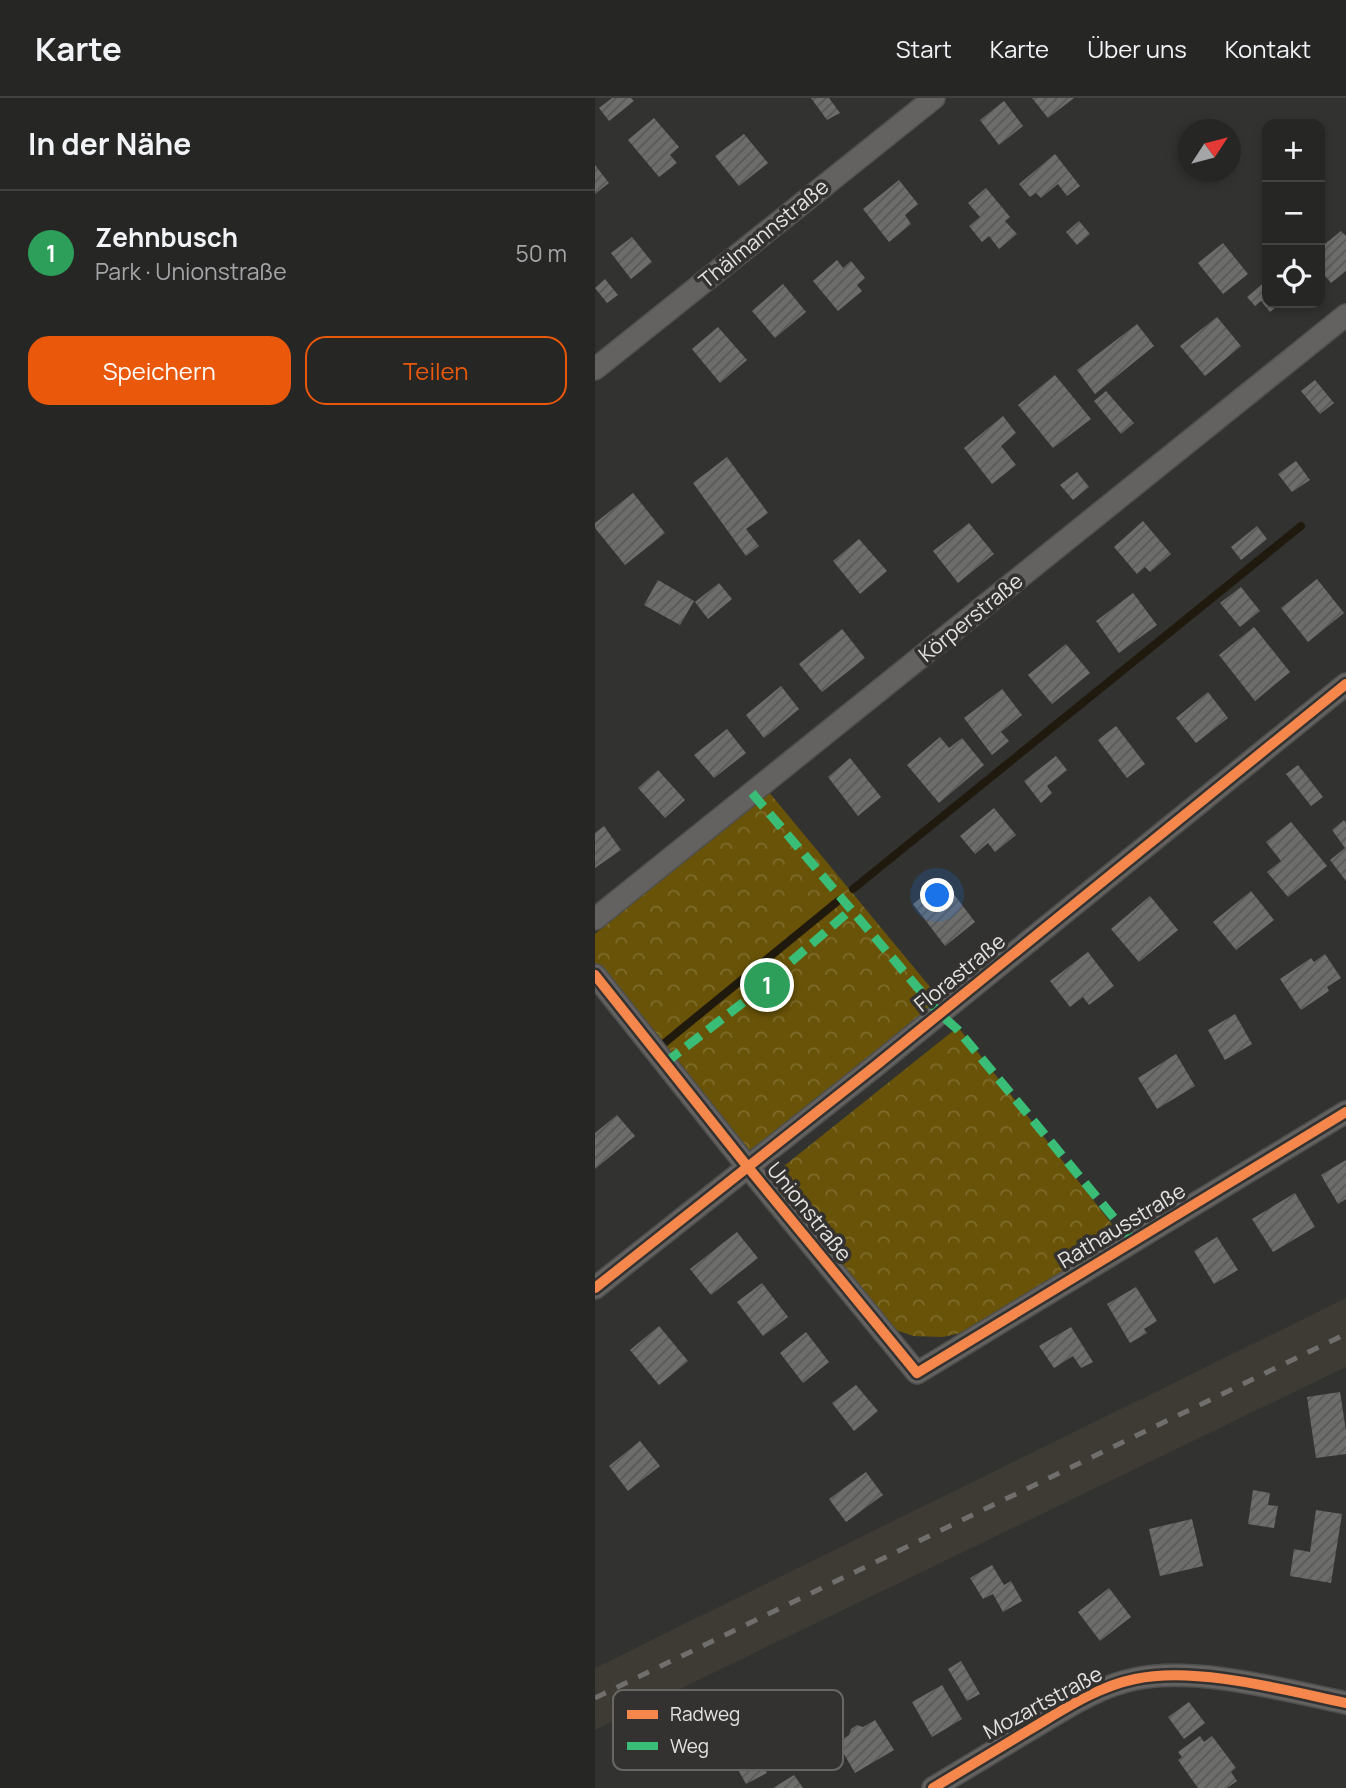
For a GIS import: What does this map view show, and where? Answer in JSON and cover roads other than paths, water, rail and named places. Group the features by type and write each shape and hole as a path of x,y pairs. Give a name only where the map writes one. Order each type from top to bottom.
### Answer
{"street":[{"name":"Thälmannstraße","path":"595,369 934,98"},
{"name":"Körperstraße","path":"595,919 1346,315"},
{"name":"Florastraße","path":"595,1288 884,1059 1346,684"},
{"name":"Unionstraße","path":"595,975 917,1373"},
{"name":"Rathausstraße","path":"917,1373 1346,1112"},
{"name":"Mozartstraße","path":"933,1788 1073,1704 1101,1689 1136,1679 1175,1675 1212,1678 1346,1703"}],"waterway":[{"path":"853,889 1301,526"},
{"path":"662,1045 838,901"}],"railway":[{"path":"595,1698 1346,1334"}],"place":[{"name":"Zehnbusch","path":"767,985"}]}
